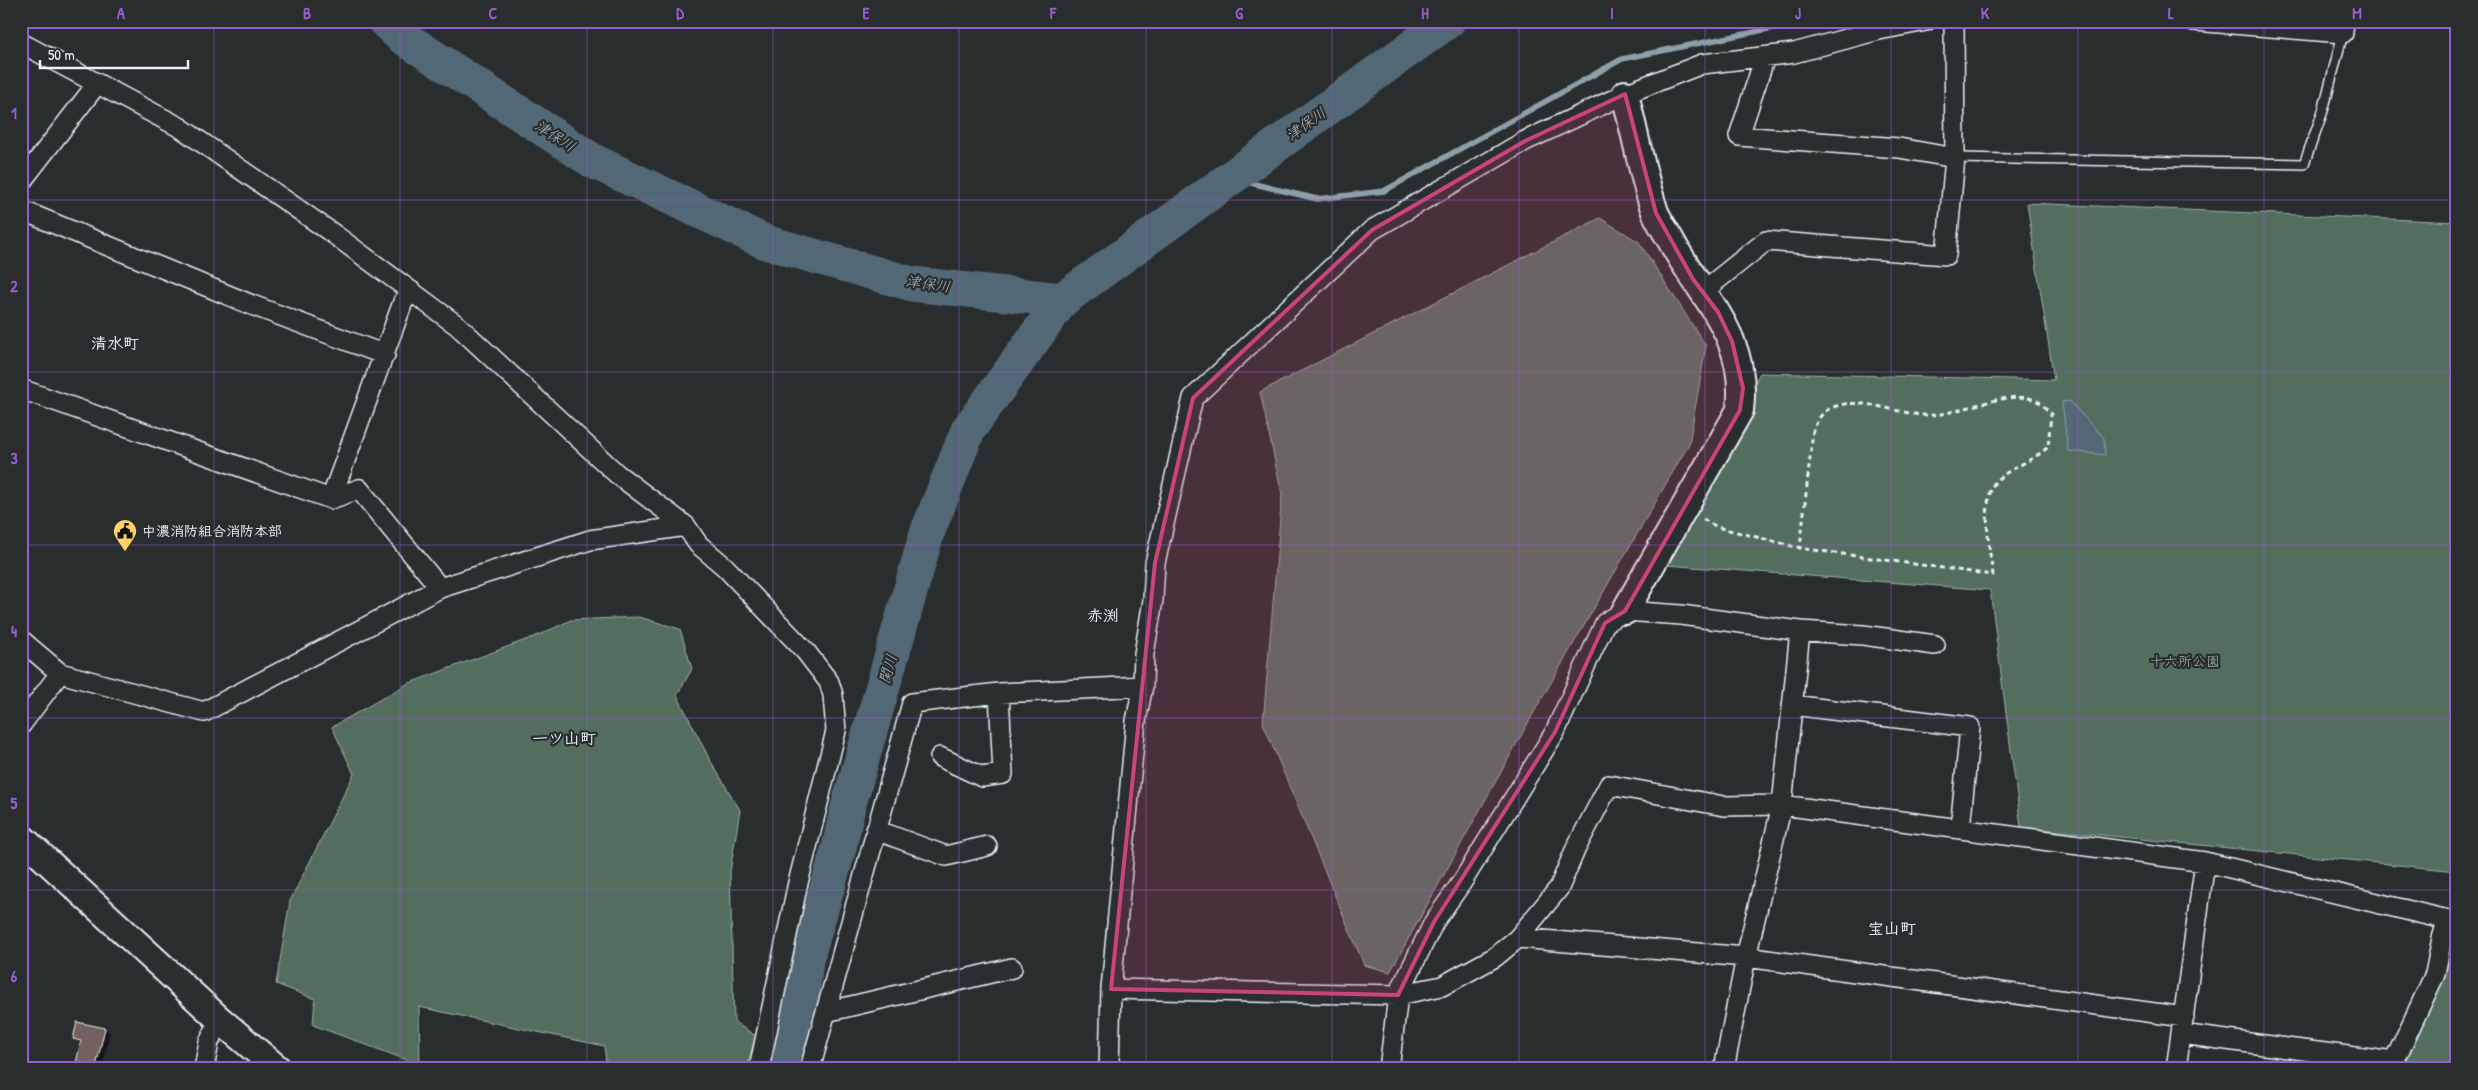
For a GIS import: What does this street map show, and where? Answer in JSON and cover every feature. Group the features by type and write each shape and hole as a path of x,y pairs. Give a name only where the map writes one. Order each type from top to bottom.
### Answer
{"street":[{"path":"1109,1069 1111,989 1136,721 1143,686 1144,654 1153,600 1155,563 1193,398 1372,230 1525,141 1625,94 1702,64 1794,53 1879,30 1926,21"},
{"path":"1702,292 1766,241 1946,255 1955,158 1954,21"},
{"path":"2194,21 2343,27"},
{"path":"21,42 181,128 335,235 458,326 617,474 686,526 698,544 725,567 806,652 829,682 833,695 836,730 797,887 759,1069"},
{"path":"1765,57 1739,136 1899,148 1955,158"},
{"path":"21,182 96,84"},
{"path":"1389,1069 1398,995 1434,922 1462,882 1555,732 1605,623 1625,611 1740,410 1743,388 1732,341 1718,312 1702,292 1656,213 1625,94"},
{"path":"21,210 252,305 385,355"},
{"path":"331,499 403,302 411,291"},
{"path":"21,389 331,499 359,489 440,588"},
{"path":"21,640 60,673 204,712 440,588 590,540 686,526"},
{"path":"1625,611 1681,615 1800,631 1862,634 1935,645"},
{"path":"1724,1069 1746,957 1782,805 1800,631"},
{"path":"21,725 28,719 60,673"},
{"path":"810,1069 912,703 999,693 1143,686"},
{"path":"940,757 982,777 1003,774 999,693"},
{"path":"1792,705 1970,727 1960,829"},
{"path":"1111,989 1398,995 1442,986 1495,957 1518,938 1559,888 1576,848 1609,785 1724,806 1782,805 2205,862 2448,920 2442,938 2435,974 2394,1062 2183,1026 1746,957 1518,938"},
{"path":"876,830 946,856 987,846"},
{"path":"21,837 220,1020 278,1069"},
{"path":"2176,1069 2205,862"},
{"path":"826,1012 1012,968"},
{"path":"204,1069 209,1042 220,1020"}],"lane":[{"path":"1955,158 2304,164 2323,111 2343,27"}],"path":[{"path":"1701,518 1717,527 1800,548 1993,575 1989,540 1990,490 1997,480 2026,461 2038,456 2048,447 2051,414 2039,401 2026,397 2007,398 1954,413 1930,416 1895,412 1865,404 1847,404 1830,408 1819,416 1813,431 1800,548"}],"highlighted area":[{"path":"1625,94 1656,213 1693,279 1718,312 1732,341 1743,388 1740,410 1625,611 1605,623 1555,732 1434,922 1398,995 1111,989 1155,563 1193,398 1372,230 1525,141"}],"green space":[{"name":"十六所公園","path":"2027,203 2457,222 2457,871 2021,827 1990,590 1654,564 1760,373 2054,380"},
{"path":"1600,218 1639,242 1706,346 1689,444 1538,705 1390,972 1364,965 1263,723 1282,494 1260,392"},
{"path":"639,617 680,629 692,669 677,695 710,760 740,810 730,872 734,1022 756,1036 746,1068 607,1069 604,1046 419,1007 420,1065 313,1025 315,999 276,984 290,901 354,774 332,727 407,684 539,635 571,620"},
{"path":"2457,907 2457,1069 2395,1069 2435,974"}],"water":[{"path":"2069,401 2104,438 2105,455 2068,451 2062,402"}],"building":[{"path":"77,1022 105,1028 96,1067 76,1063 81,1041 73,1039"}],"waterway":[{"name":"津保川","path":"385,21 401,36 593,161 765,242 912,284 1062,300"},
{"name":"関川","path":"786,1069 800,1011 806,960 839,848 847,811 927,533 968,430 1062,300 1448,21"},
{"path":"1230,178 1317,199 1384,191 1622,59 1808,21"},
{"path":"2445,21 2457,22"}],"place":[{"name":"中濃消防組合消防本部","path":"125,552"}],"district":[{"name":"清水町","path":"115,343"},
{"name":"赤渕","path":"1103,615"},
{"name":"一ツ山町","path":"564,738"},
{"name":"宝山町","path":"1892,928"}]}
